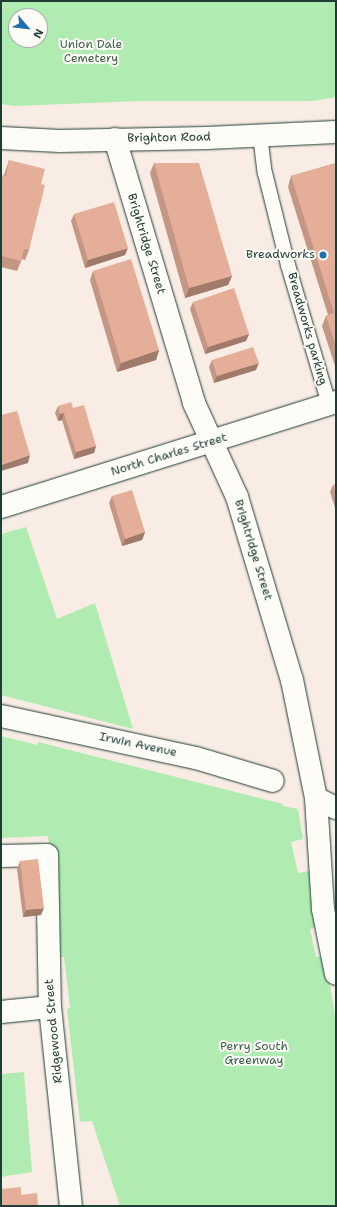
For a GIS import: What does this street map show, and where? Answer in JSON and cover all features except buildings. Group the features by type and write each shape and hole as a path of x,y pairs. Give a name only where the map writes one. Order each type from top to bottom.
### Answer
{"street":[{"name":"Brighton Road","path":"1,138 60,140 336,132"},
{"name":"Brightridge Street","path":"114,139 194,403 237,496 292,680 316,798 323,909 336,974"},
{"name":"North Charles Street","path":"1,507 212,442 332,403"},
{"name":"Irwin Avenue","path":"1,716 196,758 273,781"},
{"path":"316,798 336,808"},
{"name":"Ridgewood Street","path":"1,856 47,855 50,1007 71,1206"},
{"path":"1,1012 50,1007"}],"lane":[{"name":"Breadworks parking","path":"260,135 265,173 286,257 332,403"}],"green space":[{"name":"Union Dale Cemetery","path":"1,1 336,1 336,97 314,101 141,101 14,106 1,104"},
{"path":"26,527 57,619 95,603 133,729 1,695 1,534"},
{"name":"Perry South Greenway","path":"1,736 38,745 38,742 298,809 303,839 291,842 298,873 309,871 319,927 310,929 316,957 325,956 336,1021 336,1206 120,1206 92,1121 80,1122 67,1009 70,1008 64,957 61,957 48,836 1,838"},
{"path":"24,1072 32,1172 1,1177 1,1074"}],"place":[{"name":"Breadworks","path":"323,255"}]}
